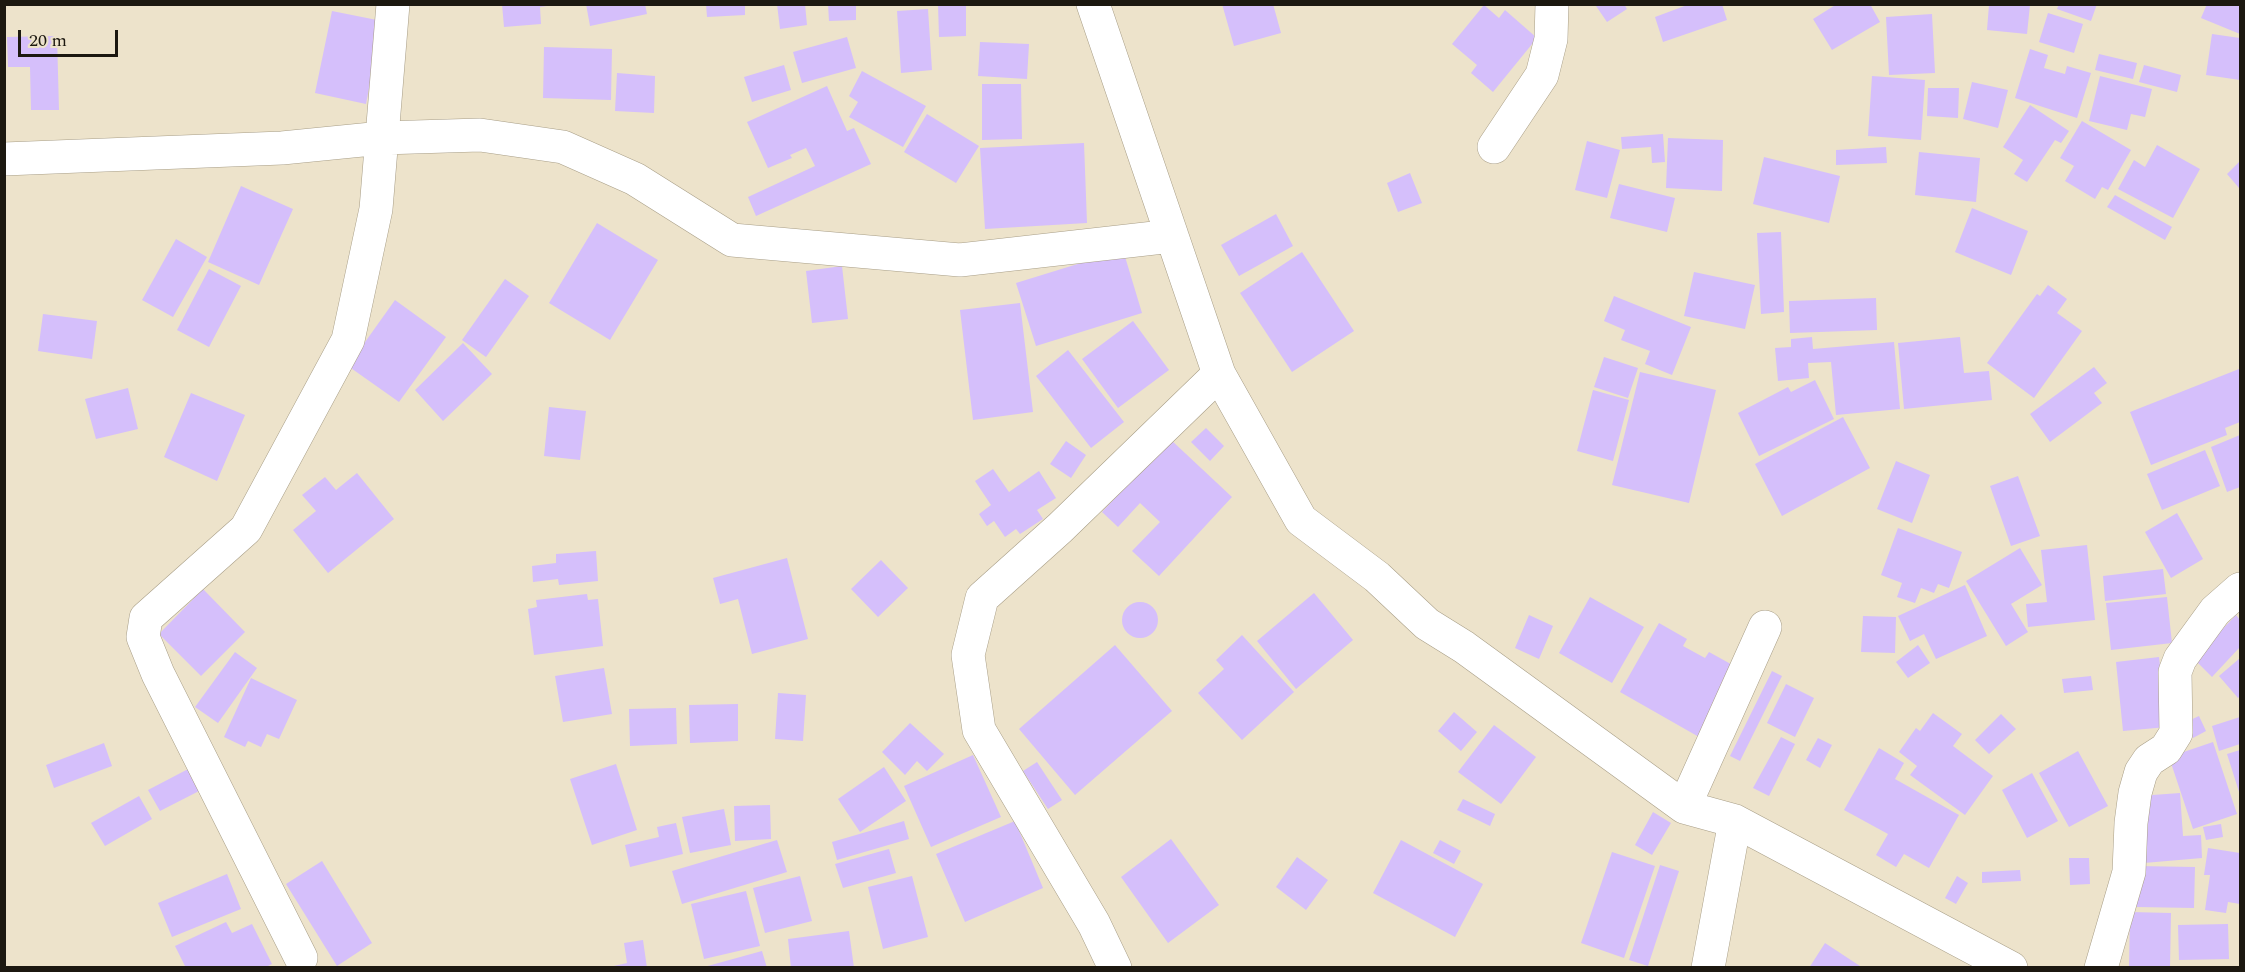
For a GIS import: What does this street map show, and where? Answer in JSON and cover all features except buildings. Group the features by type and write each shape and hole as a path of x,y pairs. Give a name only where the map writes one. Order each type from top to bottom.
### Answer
{"street":[{"path":"301,958 158,675 143,637 146,618 246,529 348,340 376,209 393,4"},
{"path":"1093,4 1219,374 1301,520 1377,577 1427,624 1501,672 1684,807 1735,821 2011,968"},
{"path":"1494,147 1542,75 1551,39 1552,4"},
{"path":"4,159 282,148 382,138 480,135 563,147 635,179 732,240 960,260 1172,236"},
{"path":"1114,968 1094,924 979,730 968,655 982,598 1060,528 1219,374"},
{"path":"2101,968 2129,872 2131,823 2135,793 2141,772 2149,760 2166,749 2176,733 2175,672 2180,659 2215,611 2241,589"},
{"path":"1684,807 1766,627 1718,732"},
{"path":"1707,968 1735,821"}]}
